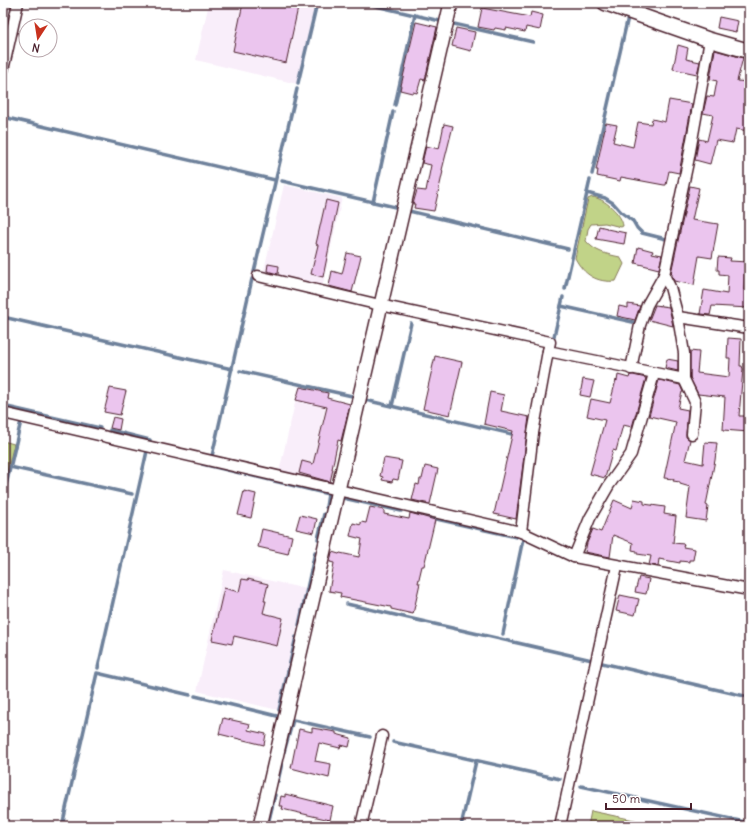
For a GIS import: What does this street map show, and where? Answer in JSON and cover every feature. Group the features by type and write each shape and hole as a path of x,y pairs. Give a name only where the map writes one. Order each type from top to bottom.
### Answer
{"main road":[{"path":"605,3 710,40 749,51"}],"street":[{"path":"3,70 18,3"},
{"path":"260,826 451,3"},
{"path":"631,369 640,325 647,305 664,275 688,162 710,40"},
{"path":"664,275 670,287 678,317 684,353 684,379 695,402 692,434"},
{"path":"258,276 380,305 550,342 533,433 521,532"},
{"path":"678,317 749,328"},
{"path":"548,351 684,379"},
{"path":"574,557 590,518 609,485 632,454 654,374"},
{"path":"3,413 521,532 574,557 749,590"},
{"path":"560,826 617,566"},
{"path":"361,826 382,736"}],"shaded area":[{"path":"209,3 315,3 297,84 196,60"},
{"path":"284,185 342,198 322,288 263,274"},
{"path":"299,386 329,393 309,479 279,472"},
{"path":"224,570 306,589 278,710 197,691"}],"green space":[{"path":"592,197 602,200 612,207 622,221 623,226 621,227 605,223 591,224 588,229 586,241 593,248 605,254 620,257 624,264 616,281 603,281 592,277 583,269 575,258 588,199"},
{"path":"3,441 14,444 5,480 3,480"},
{"path":"591,811 663,826 588,826"}],"building":[{"path":"243,3 299,3 286,63 233,51"},
{"path":"482,8 530,17 531,12 543,15 540,30 526,27 525,32 506,28 506,30 495,28 494,30 478,27"},
{"path":"719,17 738,21 736,32 717,28"},
{"path":"416,22 437,27 425,80 421,79 417,93 412,93 400,90"},
{"path":"456,28 475,32 471,51 452,46"},
{"path":"678,45 688,48 686,59 700,62 697,74 673,69"},
{"path":"715,50 743,58 737,81 749,82 749,131 736,129 733,143 716,140 710,164 695,160 699,139 707,141 713,115 703,113 707,96 714,97 717,81 710,79"},
{"path":"669,100 692,104 679,173 669,171 666,185 621,177 620,181 597,176 598,170 596,170 606,123 617,125 613,142 633,147 638,122 651,124 652,119 665,122"},
{"path":"444,124 453,126 434,211 414,208 415,204 413,204 417,190 426,191 431,165 422,163 426,146 439,149"},
{"path":"690,186 699,188 692,220 718,224 712,258 699,256 694,285 674,281 671,273"},
{"path":"326,200 338,203 323,277 311,274"},
{"path":"599,226 626,233 624,244 596,239"},
{"path":"638,247 653,251 652,253 662,255 659,269 635,263"},
{"path":"347,253 361,256 352,292 329,286 332,271 342,274"},
{"path":"718,257 731,258 730,261 748,262 747,272 745,271 744,290 749,290 749,308 712,306 710,315 700,314 704,290 727,294 728,275 719,274 719,270 717,270"},
{"path":"268,264 279,266 278,274 267,271"},
{"path":"628,304 640,306 635,320 617,316 619,306 628,308"},
{"path":"655,305 669,307 673,326 649,320"},
{"path":"728,338 741,339 740,366 742,366 743,369 739,416 749,416 749,432 723,430 725,397 698,394 690,378 690,351 699,352 697,373 729,377 730,358 727,358"},
{"path":"435,356 462,362 450,415 423,409"},
{"path":"667,359 678,361 678,371 665,368"},
{"path":"618,375 629,378 630,375 633,375 646,378 632,427 623,425 616,451 613,450 605,478 590,474 605,420 587,416 591,399 610,403"},
{"path":"583,379 594,381 590,397 580,395"},
{"path":"659,380 680,385 683,392 678,408 688,410 686,437 690,440 685,460 703,464 705,442 717,443 706,505 708,506 706,521 686,518 690,487 680,484 680,482 673,481 674,479 664,478 676,422 649,416"},
{"path":"300,387 328,393 327,398 350,404 341,441 338,440 330,482 299,473 302,461 313,464 327,407 296,400"},
{"path":"110,388 126,391 120,415 104,412"},
{"path":"490,392 504,395 501,411 529,417 516,519 494,514 513,431 484,424"},
{"path":"113,417 121,419 119,430 110,428"},
{"path":"384,458 402,461 398,480 393,479 392,482 382,480 383,477 380,476"},
{"path":"425,466 438,469 430,504 412,500 416,484 419,485 420,479 422,479"},
{"path":"244,491 256,494 251,518 238,515"},
{"path":"634,499 644,501 644,504 665,507 664,514 676,516 673,543 684,544 683,547 695,549 693,560 689,560 689,562 680,561 680,563 659,559 658,566 649,565 651,556 637,554 637,551 632,550 633,543 613,535 610,557 585,552 593,529 601,532 614,500 632,508"},
{"path":"370,507 384,510 384,514 409,519 410,513 435,520 424,566 422,566 418,583 420,583 413,614 391,609 391,607 340,597 341,593 329,591 334,563 330,562 332,552 359,557 362,539 350,536 353,523 361,525 361,522 366,523"},
{"path":"300,515 317,519 314,533 296,529"},
{"path":"262,529 292,536 288,554 258,547"},
{"path":"639,577 649,579 646,594 635,592"},
{"path":"242,579 268,584 263,613 283,618 277,646 234,636 232,644 212,640 224,588 239,592"},
{"path":"620,595 639,599 635,615 616,611"},
{"path":"223,718 250,724 248,730 266,734 264,745 219,734"},
{"path":"312,728 336,732 336,734 351,738 349,747 341,745 340,748 319,743 315,761 331,764 329,778 291,768 299,729 312,732"},
{"path":"285,794 333,806 330,820 282,809 283,806 279,806 281,796 285,797"}],"waterway":[{"path":"298,83 317,3"},
{"path":"363,3 440,21"},
{"path":"395,105 415,15"},
{"path":"592,174 628,17"},
{"path":"454,24 533,42"},
{"path":"254,272 297,89"},
{"path":"373,202 393,112"},
{"path":"3,117 275,180"},
{"path":"565,289 590,180"},
{"path":"282,181 395,207"},
{"path":"587,193 605,198 613,203 621,212 633,221 642,233 666,239"},
{"path":"409,211 568,249"},
{"path":"212,456 252,279"},
{"path":"553,341 563,297"},
{"path":"561,306 637,323"},
{"path":"3,317 232,369"},
{"path":"392,406 411,323"},
{"path":"240,371 352,396"},
{"path":"365,400 516,435"},
{"path":"3,406 100,428"},
{"path":"3,498 21,421"},
{"path":"110,430 150,440"},
{"path":"98,668 147,451 149,451"},
{"path":"202,464 240,473"},
{"path":"10,467 132,494"},
{"path":"245,474 328,494 326,507"},
{"path":"343,498 401,511"},
{"path":"318,539 324,514"},
{"path":"414,514 516,537"},
{"path":"503,634 523,539"},
{"path":"299,625 315,552"},
{"path":"347,604 592,660"},
{"path":"279,710 296,637"},
{"path":"602,663 749,697"},
{"path":"62,826 97,673 190,695"},
{"path":"195,696 277,716"},
{"path":"284,752 293,720 370,737"},
{"path":"393,742 560,779"},
{"path":"461,826 476,761"},
{"path":"278,781 282,763"},
{"path":"581,786 749,823"},
{"path":"268,824 275,795"}]}
